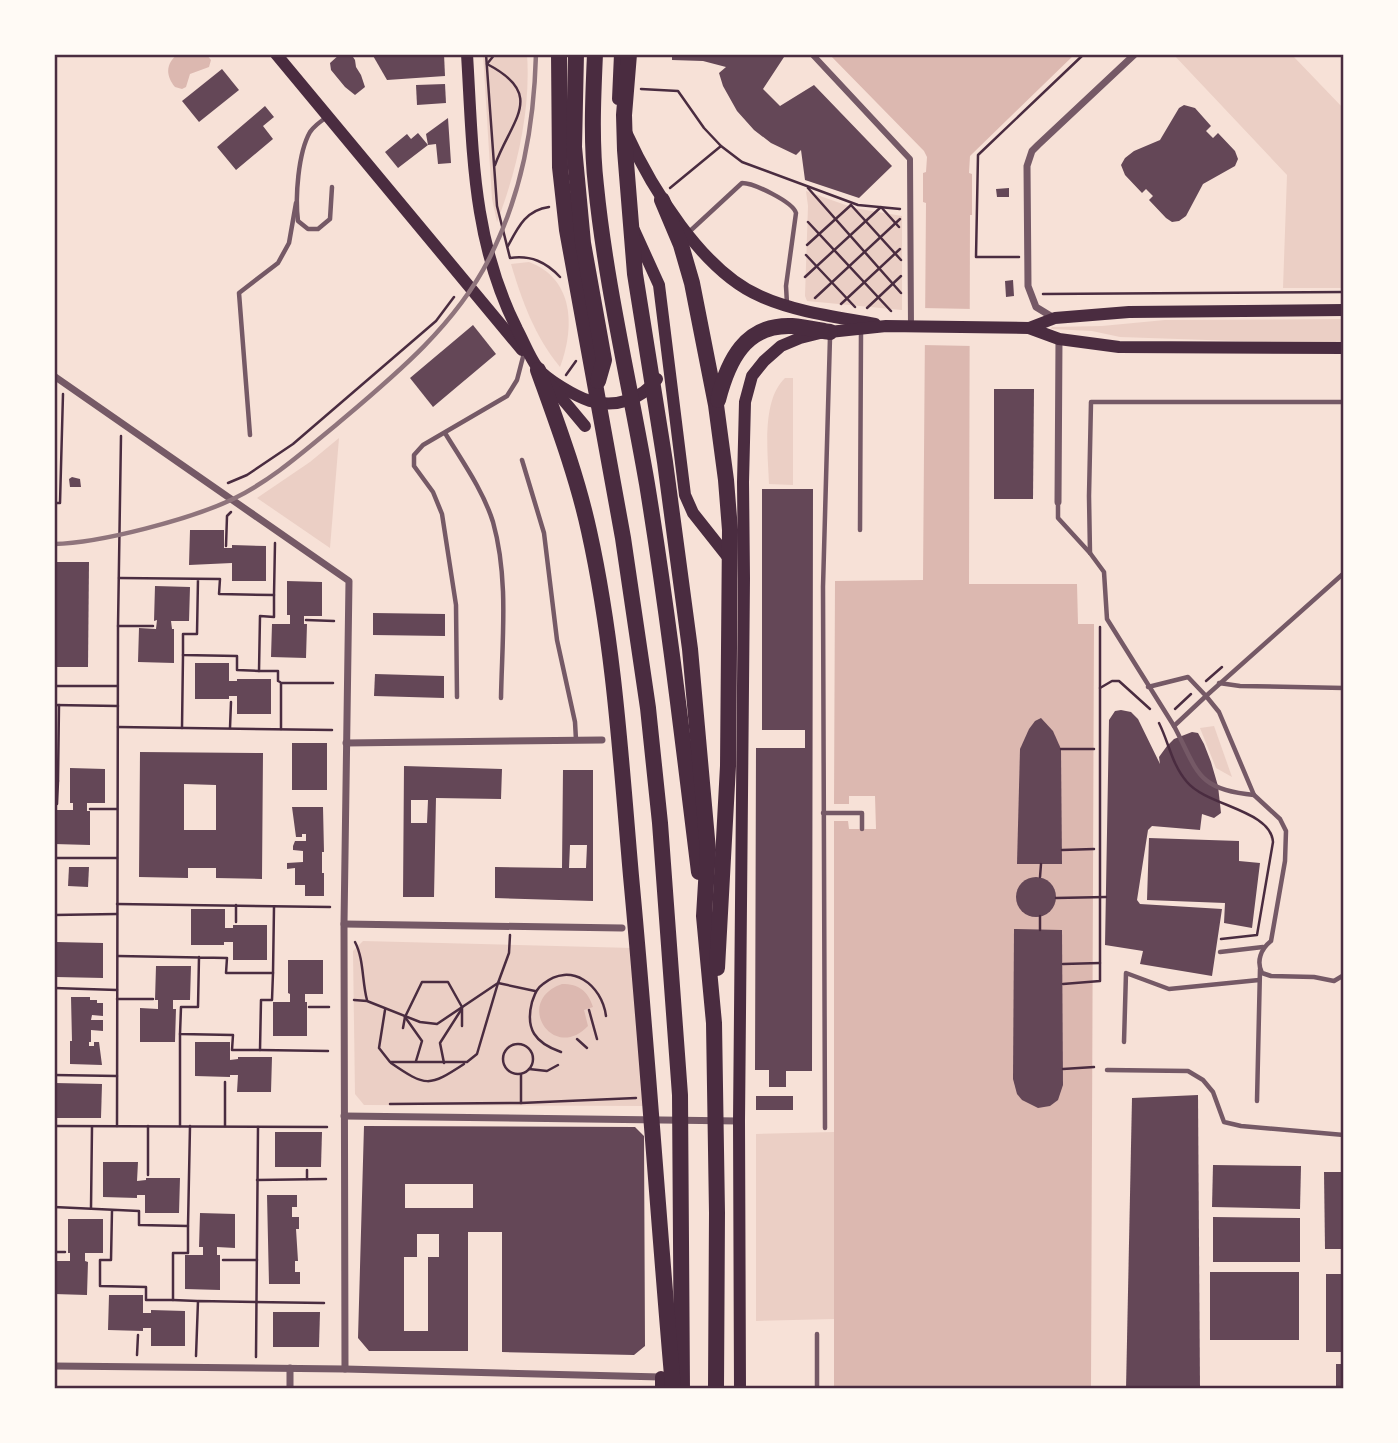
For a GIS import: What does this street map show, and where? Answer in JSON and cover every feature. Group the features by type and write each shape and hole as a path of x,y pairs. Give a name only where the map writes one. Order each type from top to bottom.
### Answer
{"highway":[{"path":"559,54 558,110 563,199 623,538 648,708 660,823 680,1095 682,1389"},
{"path":"576,54 574,147 577,193 604,360 596,386"},
{"path":"595,54 595,184 673,654 714,1023"},
{"path":"629,54 624,115 628,198 635,274 665,462 690,649 708,850 704,916"},
{"path":"662,201 685,256 695,293 716,405 730,530 727,766 714,1023 718,1213 716,1389"},
{"path":"716,405 725,372 738,350 752,338 779,327 790,326 831,332"},
{"path":"538,370 571,463 589,528 619,724 673,1389"}],"main road":[{"path":"276,54 585,426"},
{"path":"467,54 475,192 481,227 500,290 538,370 579,397 599,403 616,404 632,399 650,388 661,372 667,353"},
{"path":"620,54 622,204 657,278 685,495 693,513 744,578"},
{"path":"619,116 643,169 662,201 687,233 736,283 761,297 916,326 1029,328 1059,339 1119,347 1344,348"},
{"path":"1029,328 1055,318 1129,312 1344,310"},
{"path":"740,1389 743,469 747,387 759,366 781,346 807,336 861,330 885,320"}],"street":[{"path":"812,54 910,159 911,304 916,326"},
{"path":"1055,318 1036,307 1030,294 1027,257 1027,166 1032,151 1135,54"},
{"path":"1058,502 1059,339"},
{"path":"54,376 348,582 344,925 345,1369"},
{"path":"346,743 602,740"},
{"path":"344,925 622,928"},
{"path":"344,1116 739,1121"},
{"path":"54,1366 345,1369 661,1383"},
{"path":"290,1368 290,1389"}],"lane":[{"path":"250,435 239,293 278,263 289,243 304,146 311,130 328,116"},
{"path":"687,233 742,183 751,184 791,204 796,213 786,286 787,303"},
{"path":"296,203 298,221 308,229 318,229 330,219 332,187"},
{"path":"860,530 861,330"},
{"path":"825,1128 823,587 831,332"},
{"path":"457,697 456,605 442,514 433,492 414,466 414,454 423,445 507,396 517,380 524,353"},
{"path":"1090,553 1091,402 1344,402"},
{"path":"445,433 475,483 492,520 503,566 501,698"},
{"path":"522,460 544,533 557,640 575,722 576,740"},
{"path":"1058,502 1058,518 1104,572 1107,619 1174,726 1197,773 1218,789 1254,795"},
{"path":"1174,726 1344,573"},
{"path":"1148,687 1188,677 1206,696 1219,712 1254,795 1280,819 1287,837 1271,941 1260,956 1257,1101"},
{"path":"1219,683 1240,686 1344,688"},
{"path":"823,813 862,813 862,829"},
{"path":"1220,951 1264,947"},
{"path":"1260,968 1262,973 1271,976 1314,977 1334,981 1344,975"},
{"path":"1124,1042 1126,972 1169,989 1259,980"},
{"path":"1107,1070 1188,1071 1203,1080 1213,1092 1224,1122 1241,1126 1344,1135"},
{"path":"817,1334 817,1389"}],"path":[{"path":"486,54 497,206 510,258"},
{"path":"486,64 495,54"},
{"path":"1027,257 976,257 978,155 1084,54"},
{"path":"486,64 513,82 522,101 521,111 494,168"},
{"path":"619,88 678,91 704,128 721,146 743,162 853,204 910,210"},
{"path":"806,186 911,304"},
{"path":"807,246 853,204"},
{"path":"806,255 862,314 910,268 880,238 853,204"},
{"path":"805,277 881,207"},
{"path":"839,305 910,240 881,207"},
{"path":"787,303 807,305 910,210"},
{"path":"808,222 894,315 885,320"},
{"path":"1030,294 1344,292"},
{"path":"215,489 247,475 293,444 436,321 454,297"},
{"path":"54,503 61,503 63,394"},
{"path":"117,1126 121,436"},
{"path":"226,546 227,516 231,512"},
{"path":"259,671 260,616 274,617 275,543"},
{"path":"119,578 220,579 219,594 274,595"},
{"path":"182,728 183,634 197,634 198,579"},
{"path":"306,620 334,621"},
{"path":"118,626 153,626"},
{"path":"1063,984 1100,981 1100,626"},
{"path":"183,655 237,656 237,670 278,671 278,681 281,683 281,729"},
{"path":"1100,688 1112,681 1119,681 1126,686 1151,709 1161,725 1171,756 1186,782 1206,797 1264,824 1273,835 1256,935 1221,939"},
{"path":"281,683 333,684"},
{"path":"54,685 118,686"},
{"path":"230,728 231,702"},
{"path":"54,705 118,706"},
{"path":"54,804 58,804 56,781 59,705"},
{"path":"118,727 332,730"},
{"path":"1061,749 1094,749"},
{"path":"89,809 117,809"},
{"path":"1062,850 1094,849"},
{"path":"54,858 117,858"},
{"path":"1040,877 1041,864"},
{"path":"1056,898 1106,897"},
{"path":"117,904 330,906"},
{"path":"236,905 236,922"},
{"path":"260,1050 261,1000 272,1000 274,906"},
{"path":"54,915 117,914"},
{"path":"1040,916 1040,929"},
{"path":"344,925 358,947 367,1001"},
{"path":"385,1010 379,1048 390,1062 417,1080 438,1082 477,1054 509,953 511,927"},
{"path":"117,956 227,958 226,973 272,973"},
{"path":"180,1126 181,1007 198,1007 199,957"},
{"path":"1063,964 1100,963"},
{"path":"561,1052 548,1048 540,1041 532,1030 528,1017 535,992 545,982 557,976 576,976 588,982 598,991 606,1016"},
{"path":"403,1028 405,1017 422,982 447,982 463,1007 462,1026"},
{"path":"344,1000 367,1001 405,1017 436,1024 498,983 535,992"},
{"path":"54,988 117,990"},
{"path":"117,999 153,999"},
{"path":"309,1006 328,1007"},
{"path":"444,1063 440,1043 463,1007"},
{"path":"589,1010 597,1039"},
{"path":"405,1017 422,1041 416,1062"},
{"path":"180,1034 233,1035 232,1050 328,1051"},
{"path":"577,1039 587,1048"},
{"path":"522,1045 530,1051 533,1060 529,1069 521,1074 511,1073 505,1066 503,1056 508,1048 522,1045"},
{"path":"390,1062 467,1062"},
{"path":"529,1069 547,1071 558,1065"},
{"path":"1063,1069 1094,1067"},
{"path":"520,1103 521,1074"},
{"path":"54,1075 117,1076"},
{"path":"225,1082 225,1126"},
{"path":"390,1104 520,1103 642,1097"},
{"path":"54,1126 327,1127"},
{"path":"91,1208 92,1126"},
{"path":"148,1126 148,1175"},
{"path":"173,1300 173,1253 188,1254 190,1126"},
{"path":"256,1357 258,1127"},
{"path":"307,1170 307,1179"},
{"path":"257,1180 326,1179"},
{"path":"54,1207 139,1211 139,1225 188,1226"},
{"path":"112,1210 111,1260 100,1260 100,1286 146,1287 146,1300 324,1303"},
{"path":"54,1252 65,1252"},
{"path":"223,1260 257,1260"},
{"path":"196,1356 198,1301"},
{"path":"137,1355 138,1335"}],"shaded area":[{"path":"178,54 206,54 211,60 209,67 190,74 186,87 182,89 175,87 169,74 169,66"},
{"path":"483,54 527,54 525,118 511,182 497,222 492,199"},
{"path":"829,54 1075,54 970,156 972,215 969,584 1077,584 1078,624 1094,624 1091,1389 834,1389 834,821 848,821 849,829 876,829 875,796 849,796 849,804 834,804 835,581 923,580 926,203 923,202 923,173 926,172 927,157"},
{"path":"1173,54 1297,54 1294,57 1344,109 1344,288 1283,288 1287,175"},
{"path":"806,191 854,208 902,216 902,310 807,301"},
{"path":"529,262 544,270 563,292 569,321 560,367 530,318 511,264"},
{"path":"1344,319 1344,342 1120,337 1092,331 1051,329 1165,320"},
{"path":"785,378 793,378 793,485 769,484 769,413 777,388"},
{"path":"339,438 330,548 257,498 310,462"},
{"path":"1214,726 1232,777 1216,768 1200,728"},
{"path":"363,941 633,948 647,1106 364,1105 355,1094 353,951"},
{"path":"562,984 573,985 582,990 593,1007 584,1010 588,1026 575,1036 562,1037 551,1033 539,1015 540,1003 548,992"},
{"path":"834,1132 834,1319 756,1321 756,1134"}],"pier":[{"path":"922,308 973,309 973,346 922,345"}],"building":[{"path":"340,54 351,54 361,75 365,87 355,95 331,70 330,63"},
{"path":"372,54 444,54 445,76 387,80"},
{"path":"672,54 786,54 763,89 780,106 814,85 892,166 859,198 805,180 801,150 796,155 771,143 754,130 737,111 719,73 726,67 703,61 672,60"},
{"path":"222,69 239,90 199,122 182,101"},
{"path":"445,84 446,103 417,105 416,85"},
{"path":"1184,105 1195,108 1211,126 1206,131 1213,138 1218,133 1235,151 1238,159 1235,166 1203,184 1186,216 1172,222 1149,200 1153,196 1146,189 1142,193 1125,175 1121,165 1134,151 1160,140 1179,108"},
{"path":"265,106 274,117 263,126 273,139 236,170 217,147"},
{"path":"448,118 451,163 438,164 436,144 428,145 426,134"},
{"path":"418,133 428,145 398,168 385,152 407,134 411,139"},
{"path":"1009,188 1009,197 997,197 996,189"},
{"path":"1013,280 1014,296 1006,297 1005,281"},
{"path":"473,325 496,354 433,407 410,378"},
{"path":"994,389 1034,389 1033,499 994,499"},
{"path":"69,479 80,479 81,487 70,487"},
{"path":"762,489 813,489 812,1071 786,1071 786,1087 769,1087 769,1070 755,1070 756,748 805,748 805,730 762,730"},
{"path":"190,530 224,530 224,548 232,548 232,545 266,546 266,581 232,581 232,563 189,565"},
{"path":"54,562 89,562 88,667 54,667"},
{"path":"287,581 322,582 322,616 304,616 304,624 307,624 306,658 271,657 272,624 290,624 290,615 287,615"},
{"path":"155,586 190,587 189,621 171,621 174,629 174,663 138,662 139,628 156,629"},
{"path":"373,613 445,614 445,636 373,635"},
{"path":"195,663 229,663 229,681 271,679 271,714 237,714 237,696 229,696 229,699 195,699"},
{"path":"375,674 444,676 444,698 374,696"},
{"path":"1115,711 1131,712 1138,719 1160,764 1159,757 1174,739 1192,732 1198,733 1211,762 1218,786 1221,813 1214,818 1202,814 1200,830 1152,826 1148,830 1137,900 1140,904 1222,909 1212,976 1140,964 1143,951 1105,945 1109,720"},
{"path":"1041,718 1053,731 1061,749 1062,864 1017,864 1020,749 1029,729"},
{"path":"292,743 327,743 327,790 292,790"},
{"path":"140,752 263,753 262,879 216,878 216,868 188,868 188,878 139,877","holes":["184,784 216,785 216,830 184,830"]},
{"path":"404,766 502,769 501,799 436,798 434,897 403,897","holes":["411,800 428,800 427,823 411,823"]},
{"path":"70,768 105,769 105,803 87,803 87,811 90,811 90,845 54,844 55,810 73,810 73,803 70,803"},
{"path":"563,770 593,770 593,901 495,898 495,867 562,868","holes":["570,845 587,845 586,868 569,868"]},
{"path":"292,807 323,807 324,896 305,896 305,885 295,885 295,868 287,869 287,863 303,862 303,851 293,850 293,846 295,841 306,841 306,834 296,837"},
{"path":"1149,838 1239,841 1239,861 1260,863 1252,928 1224,923 1225,903 1147,900"},
{"path":"69,867 89,867 88,887 68,886"},
{"path":"1036,877 1050,883 1056,897 1050,911 1036,917 1022,911 1016,897 1022,883"},
{"path":"191,909 225,909 225,928 233,928 233,925 267,925 267,960 233,960 233,942 224,942 224,945 191,945"},
{"path":"1014,929 1062,930 1063,1085 1058,1100 1050,1106 1038,1108 1022,1100 1017,1094 1013,1079"},
{"path":"56,942 103,943 103,978 56,977"},
{"path":"288,960 323,960 323,994 305,994 307,1036 273,1036 273,1002 290,1002"},
{"path":"156,966 191,966 190,1000 173,1000 173,1009 176,1009 175,1042 140,1042 140,1008 158,1009 158,1000 155,1000"},
{"path":"71,997 90,997 90,1000 103,1003 103,1016 92,1015 91,1020 103,1020 103,1031 91,1030 89,1042 89,1046 94,1046 94,1042 99,1042 102,1065 70,1064"},
{"path":"195,1042 230,1042 230,1060 238,1057 272,1057 271,1092 237,1092 238,1075 195,1076"},
{"path":"55,1083 102,1084 101,1118 54,1118"},
{"path":"1198,1095 1200,1389 1126,1389 1132,1098"},
{"path":"756,1096 793,1096 793,1110 756,1110"},
{"path":"364,1126 635,1127 644,1136 645,1346 634,1355 502,1352 502,1232 468,1232 468,1351 369,1351 358,1338","holes":["405,1184 473,1184 473,1208 405,1208","417,1234 439,1234 439,1257 428,1257 428,1331 404,1331 404,1257 417,1257"]},
{"path":"275,1132 322,1132 321,1167 275,1167"},
{"path":"103,1162 138,1162 137,1181 146,1178 180,1178 179,1213 145,1213 145,1195 137,1195 137,1198 103,1197"},
{"path":"1213,1165 1301,1166 1300,1209 1212,1207"},
{"path":"1324,1172 1344,1172 1344,1249 1325,1249"},
{"path":"267,1195 297,1195 297,1207 292,1207 292,1217 299,1217 299,1229 296,1229 298,1261 295,1261 295,1272 300,1272 300,1284 269,1284"},
{"path":"200,1213 235,1214 235,1248 217,1247 217,1255 220,1255 220,1290 185,1289 185,1255 203,1255 203,1247 199,1247"},
{"path":"1213,1217 1300,1218 1300,1262 1213,1262"},
{"path":"68,1219 103,1219 103,1253 85,1253 85,1261 88,1262 87,1295 54,1294 54,1261 70,1261"},
{"path":"1210,1272 1299,1272 1299,1340 1210,1340"},
{"path":"1326,1274 1344,1274 1344,1352 1326,1352"},
{"path":"109,1295 143,1295 143,1313 151,1313 151,1310 185,1311 185,1346 151,1346 151,1328 143,1328 143,1331 108,1330"},
{"path":"273,1312 320,1312 319,1347 273,1347"},
{"path":"1336,1364 1344,1364 1344,1389 1336,1389"}],"railway":[{"path":"54,544 73,543 145,529 233,499 274,474 311,445 421,349 475,284 510,210 529,133 536,54"}]}
